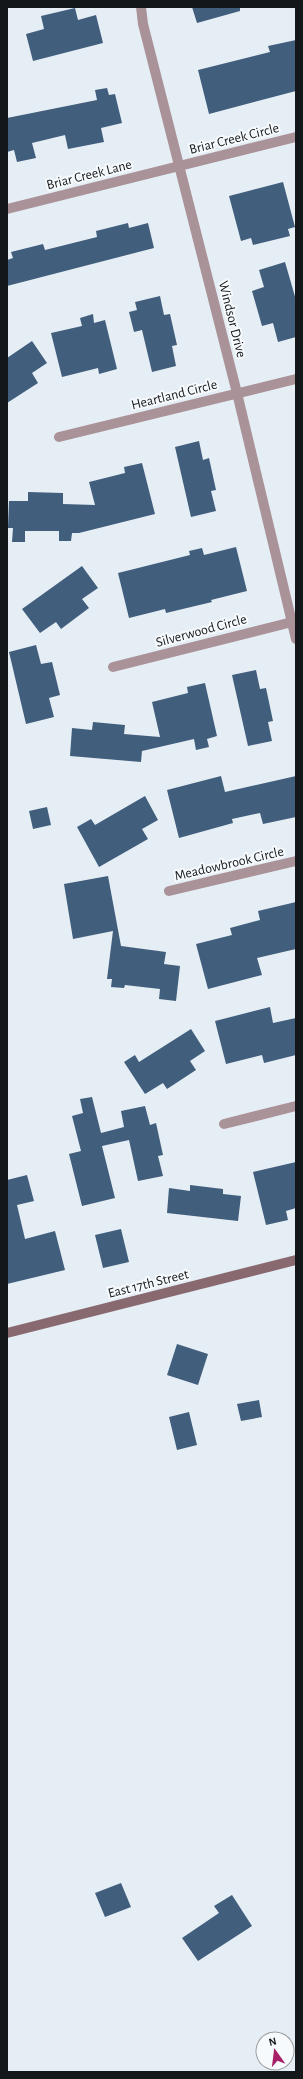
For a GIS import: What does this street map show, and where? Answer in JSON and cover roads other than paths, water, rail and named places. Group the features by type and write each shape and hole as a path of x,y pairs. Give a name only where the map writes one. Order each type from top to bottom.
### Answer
{"main road":[{"name":"East 17th Street","path":"7,1333 296,1260"}],"street":[{"name":"Windsor Drive","path":"141,7 143,24 237,393 293,621 296,639"},
{"name":"Briar Creek Circle","path":"179,166 296,137"},
{"name":"Briar Creek Lane","path":"7,209 179,166"},
{"name":"Heartland Circle","path":"59,437 296,379"},
{"name":"Silverwood Circle","path":"113,667 293,621"},
{"name":"Meadowbrook Circle","path":"169,891 296,861"},
{"path":"224,1124 296,1106"}]}
